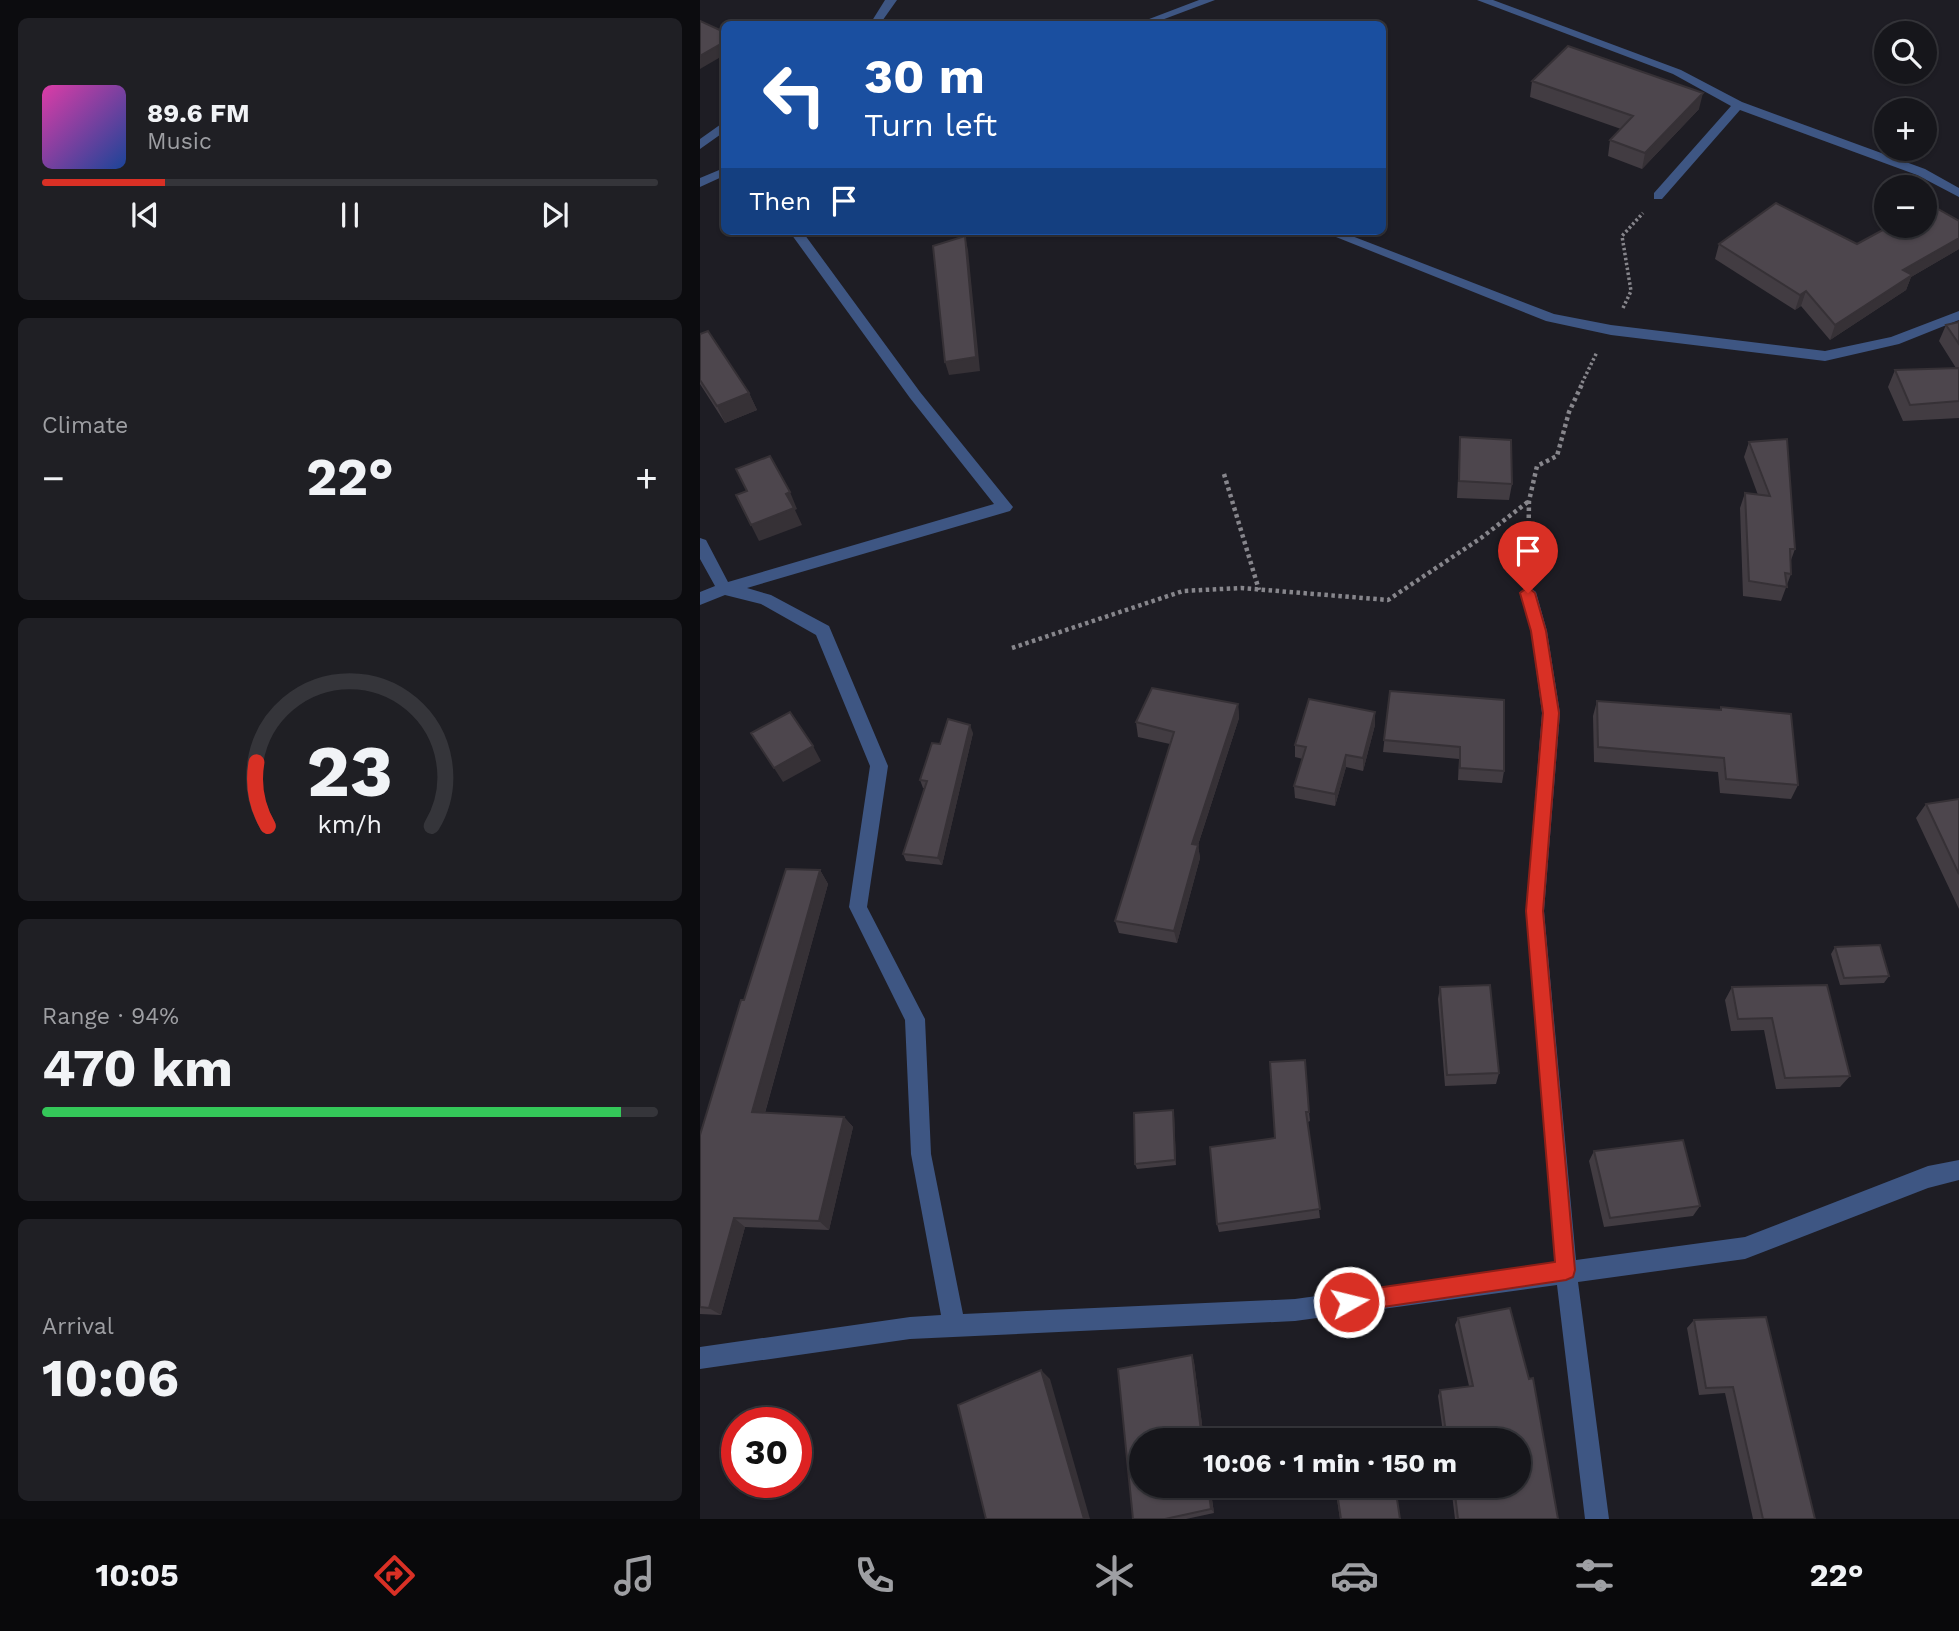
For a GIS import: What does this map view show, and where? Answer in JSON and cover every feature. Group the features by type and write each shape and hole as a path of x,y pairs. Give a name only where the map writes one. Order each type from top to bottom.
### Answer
{"street":[{"path":"877,21 891,0"},
{"path":"1150,21 1209,0"},
{"path":"1483,0 1677,72 1738,105 1910,167 1959,193"},
{"path":"1658,196 1738,105"},
{"path":"700,145 721,128"},
{"path":"700,183 721,173"},
{"path":"700,599 724,589 1005,507 915,395 798,235"},
{"path":"1337,235 1551,318 1611,330 1825,356 1894,341 1959,315"},
{"path":"700,544 724,589 765,599 823,631 879,766 858,906 915,1019 921,1154 954,1328"},
{"path":"1528,593 1539,631 1551,713 1535,911 1566,1270 1597,1519"},
{"path":"700,1359 910,1328 1295,1310 1566,1270 1745,1248 1928,1177 1959,1170"}],"path":[{"path":"1528,593 1529,501 1537,466 1557,456 1569,412 1582,389 1590,362 1611,330 1631,291 1622,236 1658,196"},
{"path":"1224,474 1259,590"},
{"path":"1012,648 1183,591 1259,590 1388,600 1481,538 1529,501"}],"building":[{"path":"700,21 721,31 721,44 700,56"},
{"path":"1568,46 1703,93 1645,153 1610,140 1633,116 1532,81"},
{"path":"1776,203 1857,244 1874,235 1874,238 1937,238 1937,209 1959,221 1959,238 1903,270 1912,275 1835,325 1806,291 1800,295 1719,244"},
{"path":"965,236 976,357 945,362 933,246"},
{"path":"1959,322 1959,344 1946,325"},
{"path":"708,331 749,393 717,406 700,380 700,334"},
{"path":"1959,368 1959,401 1910,405 1895,370"},
{"path":"1460,437 1511,440 1512,484 1459,481"},
{"path":"1787,439 1795,549 1790,549 1791,574 1785,573 1787,587 1749,581 1745,493 1770,496 1749,442"},
{"path":"770,456 790,492 786,494 794,508 751,525 736,495 747,491 736,469"},
{"path":"1152,688 1238,704 1192,844 1198,845 1174,931 1115,921 1174,732 1136,722"},
{"path":"1390,691 1504,700 1504,771 1460,768 1460,747 1384,740"},
{"path":"1309,699 1375,712 1363,758 1346,755 1335,794 1294,786 1306,747 1295,745"},
{"path":"1597,701 1721,710 1721,707 1791,714 1798,785 1726,779 1724,758 1598,747"},
{"path":"790,712 813,746 774,768 751,733"},
{"path":"948,719 970,725 938,858 903,854 927,781 920,780 932,743 940,744"},
{"path":"1959,799 1959,874 1926,804"},
{"path":"786,869 820,870 752,1112 844,1117 819,1221 734,1218 709,1308 700,1307 700,1135 741,1000 744,1000"},
{"path":"1880,945 1889,976 1844,978 1835,947"},
{"path":"1490,985 1499,1073 1447,1075 1440,987"},
{"path":"1827,985 1850,1076 1785,1078 1772,1018 1738,1019 1732,987"},
{"path":"1305,1060 1309,1112 1306,1112 1320,1209 1217,1224 1210,1147 1275,1138 1270,1062"},
{"path":"1173,1110 1175,1160 1135,1164 1134,1113"},
{"path":"1683,1140 1700,1206 1610,1218 1594,1151"},
{"path":"1510,1308 1529,1379 1533,1378 1558,1519 1458,1519 1455,1498 1531,1498 1531,1428 1445,1428 1440,1390 1473,1386 1458,1318"},
{"path":"1766,1317 1815,1519 1763,1519 1733,1387 1706,1388 1694,1320"},
{"path":"1192,1355 1201,1428 1129,1428 1129,1479 1118,1369"},
{"path":"1041,1370 1084,1519 986,1519 958,1405"},
{"path":"1131,1498 1210,1498 1211,1509 1165,1519 1133,1519"},
{"path":"1338,1498 1397,1498 1400,1519 1341,1519"}],"route":[{"path":"1349,1302 1566,1270 1535,911 1551,713 1539,631 1528,593"}]}
